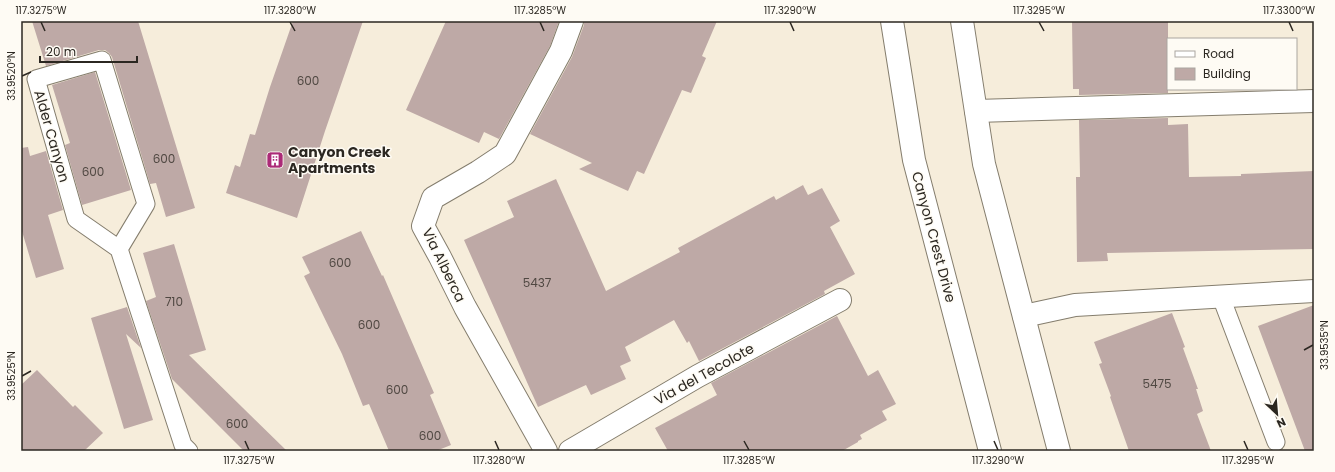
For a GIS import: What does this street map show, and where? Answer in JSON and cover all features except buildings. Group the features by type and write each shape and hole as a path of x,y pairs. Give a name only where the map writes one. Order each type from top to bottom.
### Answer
{"street":[{"name":"Via Alberca","path":"546,451 465,307 423,226 433,198 478,172 505,154 561,51 572,21"},
{"name":"Canyon Crest Drive","path":"892,21 914,160 990,451"},
{"path":"962,21 984,164 1060,451"},
{"path":"976,111 1314,101"},
{"path":"1024,316 1075,305 1314,291"},
{"name":"Via del Tecolote","path":"570,451 698,376 840,300"}],"lane":[{"name":"Alder Canyon","path":"102,60 146,204 119,249 76,219 36,79 102,60"},
{"path":"119,249 183,449"},
{"path":"1221,297 1276,442"}],"place":[{"name":"Canyon Creek Apartments","path":"275,160"}]}
